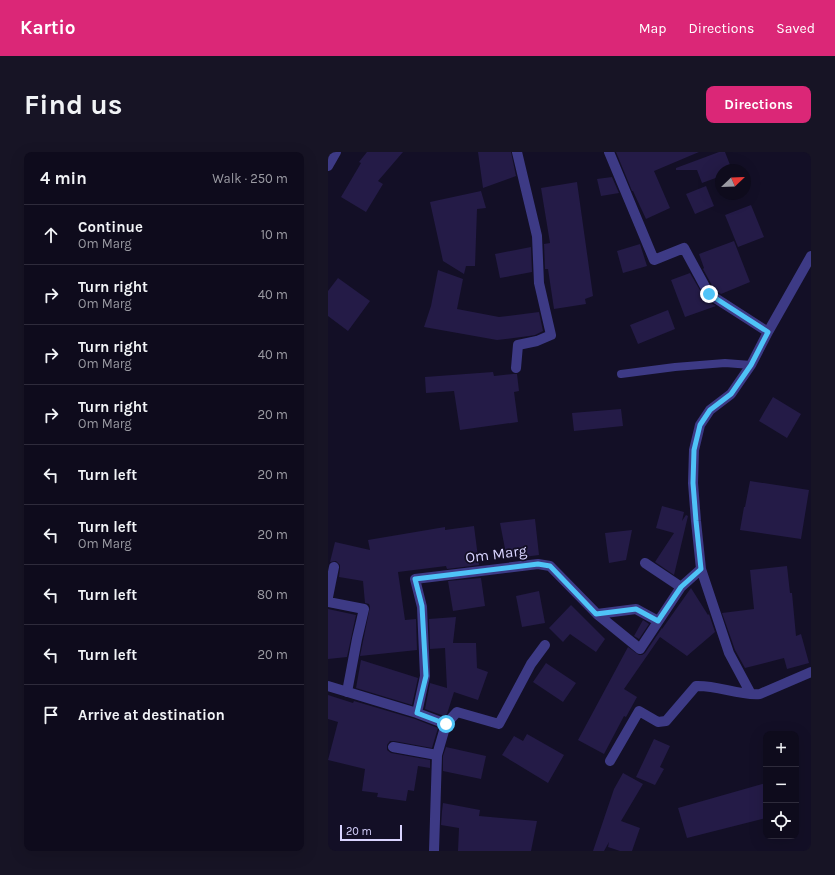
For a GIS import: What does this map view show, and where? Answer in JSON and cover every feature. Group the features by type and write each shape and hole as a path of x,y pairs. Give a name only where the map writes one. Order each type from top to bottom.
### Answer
{"street":[{"path":"328,166 336,152"},
{"path":"516,368 518,345 537,341 551,335 539,284 537,236 517,152"},
{"path":"609,152 654,260 684,248 709,294 768,332"},
{"path":"751,694 729,653 701,569 693,483 694,450 700,425 710,410 731,394 751,365 811,256"},
{"path":"645,563 681,587"},
{"name":"Om Marg","path":"417,713 426,676 422,606 415,579 538,564 550,566 596,614 640,649 681,587 701,569"},
{"path":"328,597 334,567"},
{"path":"328,602 364,609 347,692"},
{"path":"596,614 636,609 658,621"},
{"path":"434,851 437,755 446,724 457,712 499,724 531,664 545,645"},
{"path":"610,761 639,710 658,722 666,721 696,686 706,686 751,694 760,694 811,672"},
{"path":"328,686 417,713 446,724"},
{"path":"392,747 437,755"}],"lane":[{"path":"621,374 675,367 718,364 751,365"}],"building":[{"path":"367,152 403,152 378,181 383,184 366,212 341,197 361,163 359,162"},
{"path":"478,152 511,152 516,176 483,188"},
{"path":"616,152 699,152 654,171 670,208 646,219 632,191"},
{"path":"719,152 725,152 730,164 715,164 715,178 702,183 697,170 676,170 676,168"},
{"path":"612,177 619,193 601,196 597,179"},
{"path":"577,182 593,296 585,299 586,304 554,309 548,269 545,269 544,244 550,243 541,188"},
{"path":"706,186 714,206 695,214 686,194"},
{"path":"481,191 486,208 477,209 475,266 466,266 464,274 443,261 430,202"},
{"path":"751,205 764,237 738,247 725,215"},
{"path":"734,241 750,282 721,294 714,289 703,269 704,268 699,254"},
{"path":"640,244 647,266 623,273 617,251"},
{"path":"531,247 532,272 500,278 495,254"},
{"path":"438,270 463,279 457,309 499,317 539,312 543,331 535,335 497,340 424,327 431,306"},
{"path":"690,273 705,300 716,306 685,317 671,280"},
{"path":"338,278 370,301 348,331 328,316 328,291"},
{"path":"668,310 675,329 638,344 630,325"},
{"path":"493,372 494,376 517,374 519,391 514,392 518,422 460,430 454,391 426,393 425,377"},
{"path":"773,397 801,414 787,438 759,421"},
{"path":"621,409 623,426 574,431 572,413"},
{"path":"750,481 809,490 801,539 740,530"},
{"path":"662,506 684,512 682,521 686,515 688,516 674,575 655,562 674,533 656,528"},
{"path":"535,519 539,555 507,559 500,523"},
{"path":"474,526 479,565 447,569 446,566 398,572 405,620 416,619 417,650 360,656 370,607 369,604 365,603 363,581 339,577 340,565 336,561 330,562 335,542 370,550 368,540 445,527 445,530"},
{"path":"632,530 626,560 609,563 605,533"},
{"path":"787,566 790,593 792,593 796,636 801,634 809,663 787,669 784,658 745,668 735,650 722,613 754,609 750,570"},
{"path":"481,578 485,606 453,611 448,581"},
{"path":"691,588 708,615 709,614 715,632 687,656 660,637 624,689 637,697 626,717 624,716 604,754 578,740 628,647 639,655 645,653"},
{"path":"539,591 545,623 522,627 516,596"},
{"path":"571,605 605,639 596,652 570,634 563,642 549,628"},
{"path":"328,609 356,615 347,657 328,659"},
{"path":"456,617 453,643 476,643 477,668 488,672 478,700 454,692 447,714 444,716 425,709 430,683 447,688 445,648 430,649 429,619"},
{"path":"643,620 649,624 639,639 634,636"},
{"path":"361,660 418,678 412,705 356,688"},
{"path":"546,663 576,683 563,702 533,682"},
{"path":"328,695 415,719 438,728 432,748 394,741 390,741 387,745 387,750 391,753 430,760 430,768 418,766 414,791 408,790 406,801 377,797 378,793 362,791 365,769 328,760 338,722 328,719"},
{"path":"527,734 564,755 548,783 502,755 514,736 523,741"},
{"path":"654,739 670,746 660,767 664,769 655,785 636,777"},
{"path":"446,747 486,756 481,779 443,771 443,756"},
{"path":"623,773 643,784 621,821 640,828 632,851 620,851 608,847 609,842 604,851 593,851 614,789"},
{"path":"763,784 763,819 687,838 678,808"},
{"path":"443,803 480,810 479,816 537,821 531,851 458,851 459,828 441,825"}],"route":[{"path":"446,724 417,713 426,676 422,606 415,579 538,564 550,566 596,614 636,609 658,621 681,587 701,569 693,483 694,450 700,425 710,410 731,394 751,365 768,332 709,294"}]}
